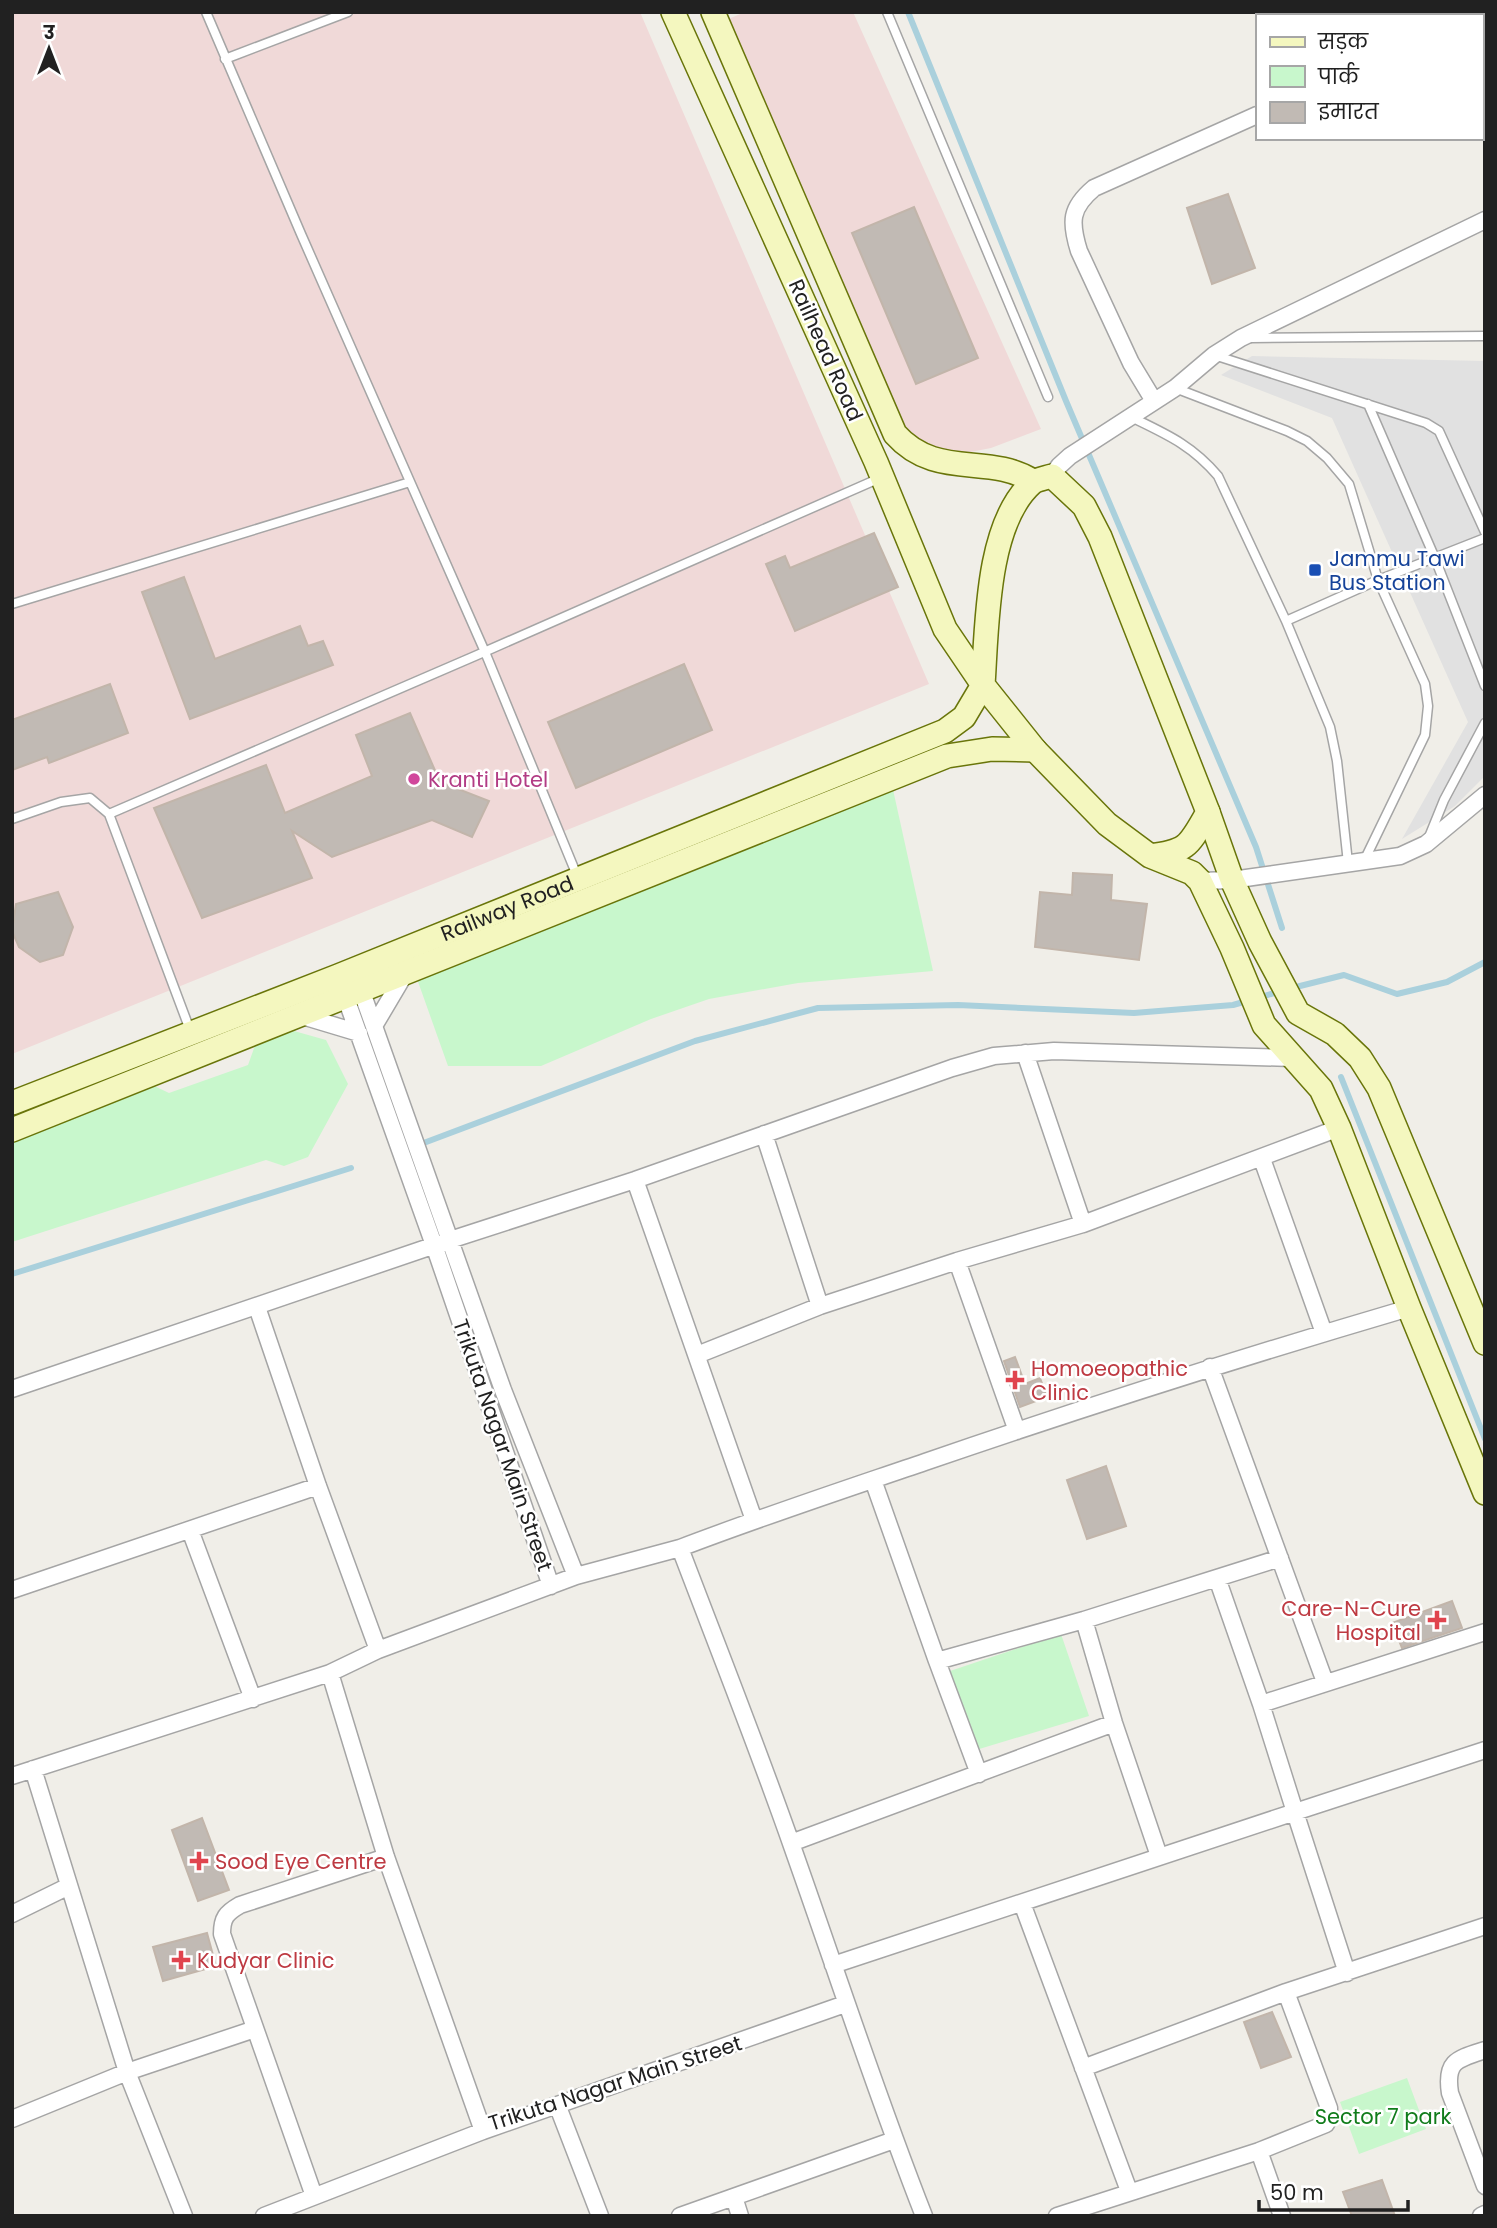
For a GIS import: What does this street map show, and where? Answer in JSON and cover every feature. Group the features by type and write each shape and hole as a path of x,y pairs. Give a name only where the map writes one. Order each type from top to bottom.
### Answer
{"main road":[{"name":"Railhead Road","path":"673,12 882,477 945,629 983,685 1035,750 1107,824 1150,856 1192,873 1200,881"},
{"name":"Railhead Road","path":"713,12 895,434 906,447 921,456 948,463 1018,472 1043,479"},
{"path":"983,685 998,544 1005,522 1043,479 1084,506 1100,537 1208,812 1240,879 1260,942 1298,1013 1335,1034 1360,1058 1379,1088 1485,1343"},
{"name":"Railway Road","path":"12,1102 191,1033 349,983 578,878 945,732 964,717 983,685"},
{"path":"12,1130 299,1015 349,983 406,972 947,756 992,749 1035,750"},
{"path":"809,785 818,808"},
{"path":"1150,856 1175,852 1190,843 1208,812"},
{"path":"1200,881 1232,948 1264,1026 1321,1089 1485,1493"}],"street":[{"path":"1154,401 1130,363 1079,251 1073,215 1081,199 1094,188 1256,115"},
{"path":"1043,479 1070,456 1175,388 1214,355 1241,338 1485,220"},
{"path":"1200,881 1240,879 1399,856 1426,844 1485,795"},
{"path":"299,1015 366,1030 406,972"},
{"name":"Trikuta Nagar Main Street","path":"349,983 442,1242 551,1586 378,1650 330,1673 386,1857 483,2131 845,2004"},
{"path":"12,1390 442,1242 635,1180 952,1068 994,1056 1054,1051 1292,1058"},
{"path":"1025,1053 1083,1224"},
{"path":"696,1355 820,1306 957,1261 1083,1224 1339,1128"},
{"path":"764,1135 820,1306"},
{"path":"1262,1158 1324,1333"},
{"path":"635,1180 754,1520"},
{"path":"442,1242 576,1576"},
{"path":"957,1261 1017,1430"},
{"path":"257,1307 378,1650"},
{"path":"551,1586 576,1576 680,1548 1017,1430 1210,1367 1409,1308"},
{"path":"1210,1367 1325,1682"},
{"path":"873,1480 936,1661 979,1774"},
{"path":"12,1590 318,1486"},
{"path":"190,1530 253,1699"},
{"path":"680,1548 791,1843 845,2004 924,2216"},
{"path":"936,1661 1084,1619 1280,1558"},
{"path":"1217,1578 1261,1704 1348,1973"},
{"path":"1084,1619 1114,1723 1159,1856"},
{"path":"1261,1704 1485,1632"},
{"path":"12,1776 330,1673"},
{"path":"791,1843 1114,1723"},
{"path":"833,1965 1485,1750"},
{"path":"33,1769 127,2072 184,2216"},
{"path":"314,2196 222,1934 222,1920 228,1912 240,1905 386,1857"},
{"path":"12,1914 69,1886"},
{"path":"1022,1903 1129,2192"},
{"path":"1083,2068 1286,1992 1485,1926"},
{"path":"1057,2216 1259,2151 1321,2128 1329,2118 1329,2108 1286,1992"},
{"path":"12,2119 127,2072 255,2029"},
{"path":"1485,2050 1455,2062 1450,2069 1448,2081 1450,2093 1485,2186"},
{"path":"558,2106 600,2216"},
{"path":"264,2216 483,2131"},
{"path":"680,2216 894,2140"},
{"path":"1259,2151 1282,2216"},
{"path":"734,2197 740,2216"}],"lane":[{"path":"206,12 485,652 578,878"},
{"path":"225,59 348,12"},
{"path":"887,12 1048,397"},
{"path":"1241,338 1485,336"},
{"path":"1214,355 1426,423 1439,431 1485,532"},
{"path":"1175,388 1307,441 1327,458 1349,484 1378,580 1425,684 1428,706 1425,735 1356,862"},
{"path":"1368,404 1434,556 1485,686"},
{"path":"1127,419 1184,443 1203,458 1218,476 1286,621 1330,727 1356,862"},
{"path":"109,814 882,477"},
{"path":"12,604 410,481"},
{"path":"1286,621 1434,556 1485,538"},
{"path":"1426,844 1444,800 1485,723"},
{"path":"12,819 61,802 90,798 109,814 191,1033"}],"shaded area":[{"path":"12,12 640,12 929,684 12,1054"},
{"path":"745,12 853,12 1041,429 991,448 945,457 896,432 719,23"},
{"path":"1252,356 1485,361 1485,776 1455,806 1402,839 1468,722 1332,418 1221,375"}],"green space":[{"path":"892,785 933,971 798,983 709,999 651,1019 541,1066 448,1066 416,976"},
{"path":"294,1031 326,1040 348,1084 308,1157 284,1166 266,1160 12,1242 12,1141 148,1083 169,1093 248,1065 257,1040"},
{"path":"1061,1634 1089,1716 976,1750 950,1671"},
{"name":"Sector 7 park","path":"1407,2078 1426,2129 1359,2154 1340,2102"}],"building":[{"path":"1228,194 1255,268 1212,284 1187,208"},
{"path":"914,207 978,358 916,384 852,233"},
{"path":"874,533 898,587 795,631 766,564 785,556 790,568"},
{"path":"184,577 215,659 300,626 308,646 323,641 333,665 190,719 142,592"},
{"path":"684,664 712,730 576,788 548,722"},
{"path":"110,684 128,733 49,763 47,757 12,770 12,720"},
{"path":"410,713 440,782 489,801 472,837 432,820 332,857 292,831 312,878 202,918 154,808 266,765 285,813 372,776 356,735"},
{"path":"1073,873 1112,875 1111,900 1147,904 1139,960 1035,947 1040,892 1072,895"},
{"path":"58,892 73,927 63,955 40,962 19,947 12,931 16,904"},
{"path":"1015,1357 1025,1384 1040,1378 1047,1397 1020,1407 1004,1361"},
{"path":"1106,1466 1126,1526 1087,1539 1067,1480"},
{"path":"1452,1601 1462,1628 1402,1648 1392,1623"},
{"path":"202,1818 229,1890 198,1901 172,1830"},
{"path":"207,1933 216,1966 163,1981 153,1947"},
{"path":"1272,2012 1291,2057 1261,2068 1244,2022"},
{"path":"1382,2180 1395,2216 1352,2216 1343,2192"}],"waterway":[{"path":"908,12 1066,401 1256,847 1282,928"},
{"path":"1292,988 1344,975 1397,994 1447,982 1485,962"},
{"path":"1258,998 1281,991"},
{"path":"421,1144 695,1041 818,1008 958,1005 1134,1013 1233,1005 1247,1001"},
{"path":"1341,1077 1485,1439"},
{"path":"12,1274 351,1168"}],"place":[{"name":"Jammu Tawi Bus Station","path":"1315,570"},
{"name":"Kranti Hotel","path":"414,779"},
{"name":"Homoeopathic Clinic","path":"1015,1380"},
{"name":"Care-N-Cure Hospital","path":"1437,1620"},
{"name":"Sood Eye Centre","path":"199,1861"},
{"name":"Kudyar Clinic","path":"181,1960"}]}
